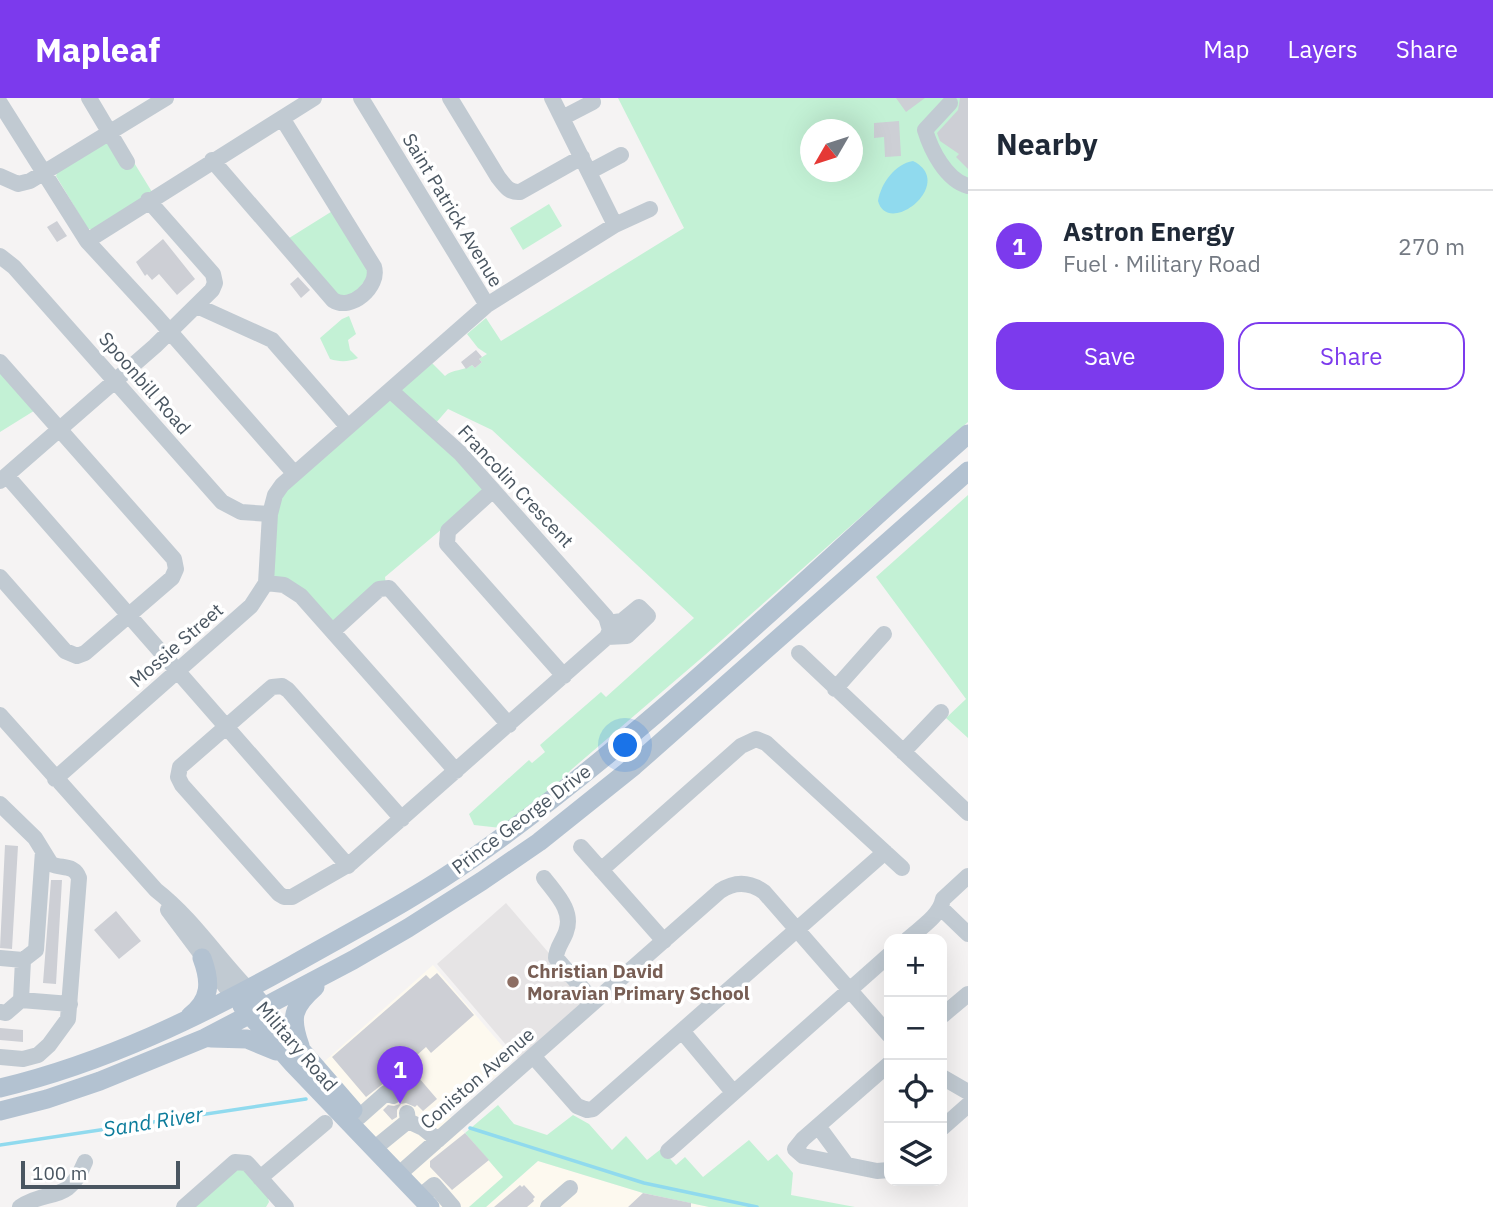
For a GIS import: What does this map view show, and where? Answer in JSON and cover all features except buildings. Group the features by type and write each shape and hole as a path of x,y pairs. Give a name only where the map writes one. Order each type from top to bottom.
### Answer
{"main road":[{"name":"Prince George Drive","path":"0,1088 84,1063 178,1025 399,905 471,860 557,795 752,628 968,434"},
{"name":"Prince George Drive","path":"0,1111 47,1100 205,1038 408,928 539,842 634,766 968,471"},
{"path":"178,1025 198,1010 206,998 209,980 202,958"},
{"path":"205,1038 236,1037 258,1042 279,1053 297,1058 294,1028 296,1008 305,996 353,960"},
{"name":"Military Road","path":"241,993 429,1203"},
{"name":"Military Road","path":"297,1058 359,1117 381,1143 400,1173"}],"street":[{"path":"89,98 127,162"},
{"path":"0,176 24,184 166,98"},
{"path":"87,241 314,98"},
{"name":"Saint Patrick Avenue","path":"360,98 487,305 390,390"},
{"path":"552,98 615,225"},
{"path":"455,100 498,177 507,189 514,193 586,164 621,155"},
{"path":"562,118 593,102"},
{"path":"0,103 87,241 295,474"},
{"path":"950,103 925,130 929,145 941,163 956,180 968,186"},
{"path":"212,160 333,300 341,304 352,302 376,278 374,267 282,118"},
{"path":"149,200 213,274 215,283 212,290 115,381 3,479 178,671 348,866"},
{"path":"487,305 615,225 650,209"},
{"name":"Spoonbill Road","path":"0,257 14,267 222,502 241,512 270,514"},
{"path":"197,306 272,340 348,427"},
{"path":"0,362 176,564 172,578 85,653 77,656 71,655 0,577"},
{"path":"390,390 275,495 270,514 266,583 284,585 296,591 456,771"},
{"name":"Francolin Crescent","path":"390,390 460,453 606,617 608,630 564,676"},
{"path":"402,819 285,687 272,687 180,767 178,776 182,785 284,897 295,896 348,866 402,819 456,771 509,725 564,676 447,544 447,531 494,490"},
{"name":"Mossie Street","path":"55,779 251,606 266,583"},
{"path":"332,631 379,589 389,588 509,725"},
{"path":"835,689 884,634"},
{"path":"799,653 968,813"},
{"path":"903,752 941,712"},
{"name":"Military Road","path":"0,715 156,890 202,958 241,993"},
{"path":"601,870 741,746 756,739 766,743 902,868"},
{"path":"0,804 35,838 51,864 71,868 79,878 67,1022 38,1055 23,1059 0,1057"},
{"path":"581,847 664,942"},
{"path":"0,958 23,960 36,950 43,850"},
{"path":"533,1056 577,1105 587,1110 597,1106 885,852"},
{"path":"913,934 941,908 943,899 968,876"},
{"path":"544,878 568,914 568,929 556,958 594,1002"},
{"name":"Coniston Avenue","path":"400,1173 438,1140 466,1108 508,1072 533,1056 720,891 738,884 751,885 764,892 884,1029"},
{"name":"Military Road","path":"156,890 191,922 241,993"},
{"path":"941,908 968,934"},
{"path":"21,1000 23,960"},
{"path":"668,1151 884,960"},
{"path":"947,1012 968,994"},
{"path":"0,1012 6,1013 21,1000 70,1004"},
{"path":"682,1031 733,1092"},
{"path":"884,1068 799,1142 795,1151 803,1156 884,1170"},
{"path":"947,1080 968,1092"},
{"path":"359,1117 386,1093 393,1096"},
{"path":"947,1124 968,1105"},
{"path":"381,1143 408,1117 438,1140"},
{"path":"260,1178 325,1123"},
{"path":"818,1126 846,1164"},
{"path":"20,1207 30,1201 47,1202 65,1190 79,1175 85,1162"},
{"path":"184,1207 235,1162 247,1163 280,1205"},
{"path":"429,1203 434,1185 453,1207"},
{"path":"548,1207 570,1188"}],"shaded area":[{"name":"Christian David Moravian Primary School","path":"506,903 589,1000 519,1060 437,964"},
{"path":"433,965 514,1060 449,1115 503,1177 469,1207 434,1207 317,1068"},
{"path":"538,1161 643,1193 709,1207 486,1207"}],"green space":[{"path":"618,98 968,98 968,422 555,786 501,828 474,825 469,814 529,760 532,763 545,752 540,745 601,692 606,697 694,618 492,430 448,409 435,424 401,393 401,389 430,361 445,376 472,365 475,368 482,362 479,359 487,354 478,348 467,334 486,318 501,341 684,228"},
{"path":"104,141 133,161 152,192 93,229 88,229 56,176 58,171"},
{"path":"549,204 562,226 523,250 510,228"},
{"path":"334,210 372,272 351,298 341,299 286,240"},
{"path":"349,316 356,334 348,340 350,350 358,358 344,361 330,359 320,338"},
{"path":"0,368 37,409 0,432"},
{"path":"389,399 483,484 481,496 385,577 386,585 333,622 272,574 276,509 285,489"},
{"path":"968,495 968,738 946,718 966,699 876,577"},
{"path":"498,1105 514,1124 547,1135 573,1115 589,1124 612,1150 626,1136 647,1160 661,1149 676,1165 685,1157 703,1177 749,1140 768,1161 777,1154 793,1173 791,1195 855,1207 709,1207 643,1193 538,1161 486,1207 469,1207 503,1177 465,1133"},
{"path":"232,1170 246,1170 267,1194 269,1202 266,1207 190,1207"}],"water":[{"path":"913,161 925,171 928,182 924,193 916,203 905,210 894,213 884,211 878,201 886,181 900,166"}],"waterway":[{"name":"Sand River","path":"0,1145 306,1099"},
{"name":"Sand River","path":"470,1128 644,1183 757,1207"}],"place":[{"name":"Christian David Moravian Primary School","path":"513,982"},
{"name":"Astron Energy","path":"400,1104"}]}
